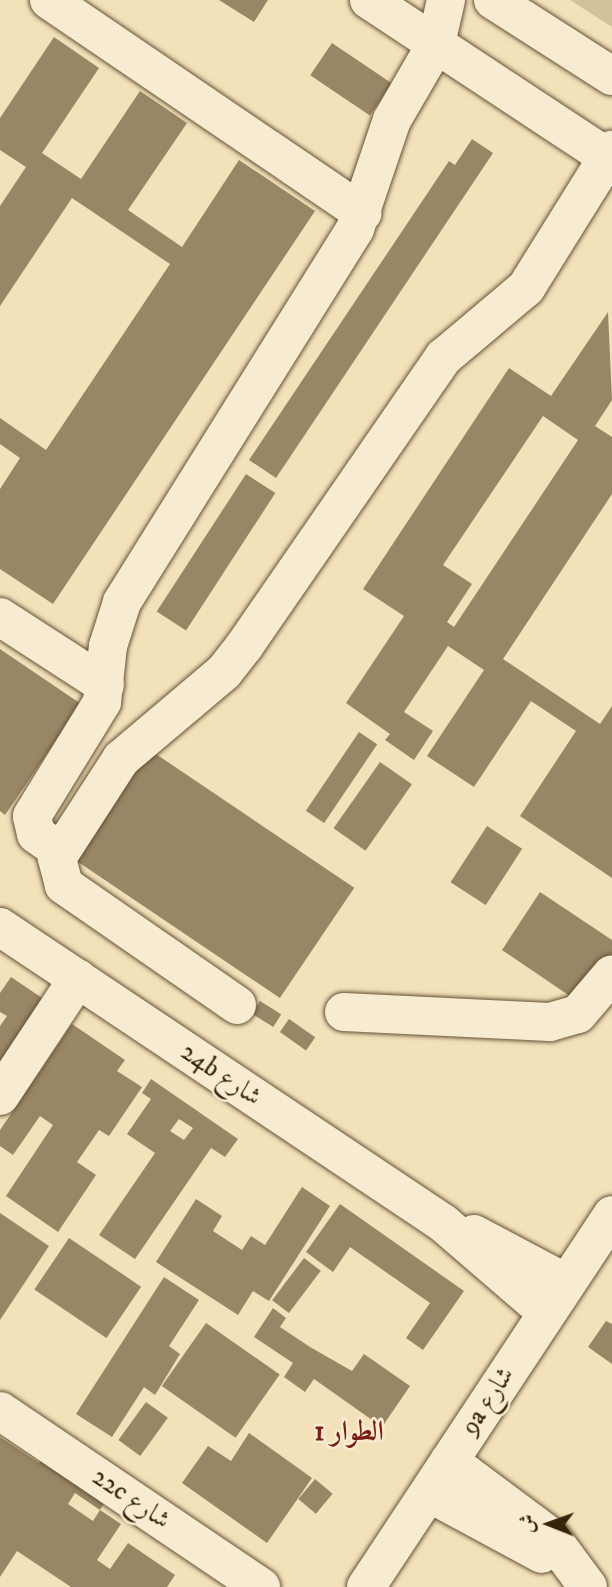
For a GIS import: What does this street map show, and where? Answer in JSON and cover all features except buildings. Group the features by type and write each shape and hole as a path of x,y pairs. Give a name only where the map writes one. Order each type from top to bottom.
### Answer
{"street":[{"path":"49,0 363,213"},
{"path":"237,1005 65,885 55,868 60,851 121,759 224,671 444,357 526,288 610,156 369,0"},
{"path":"60,851 36,834 32,816 95,716 106,685 108,646 122,602 363,213 391,120 436,44 446,0"},
{"path":"436,44 453,34 479,0"},
{"path":"493,0 612,76"},
{"path":"0,617 106,685"},
{"name":"24b شارع","path":"0,927 556,1298"},
{"path":"344,1012 550,1022 578,1014 612,974"},
{"path":"0,1096 78,978"},
{"name":"9a شارع","path":"366,1587 612,1215"},
{"name":"22c شارع","path":"0,1411 261,1587"},
{"path":"450,1461 551,1537 587,1586"},
{"path":"429,1493 587,1586"}],"shaded area":[{"path":"570,0 612,0 612,27"}],"district":[{"name":"الطوار 1","path":"349,1432"}]}
